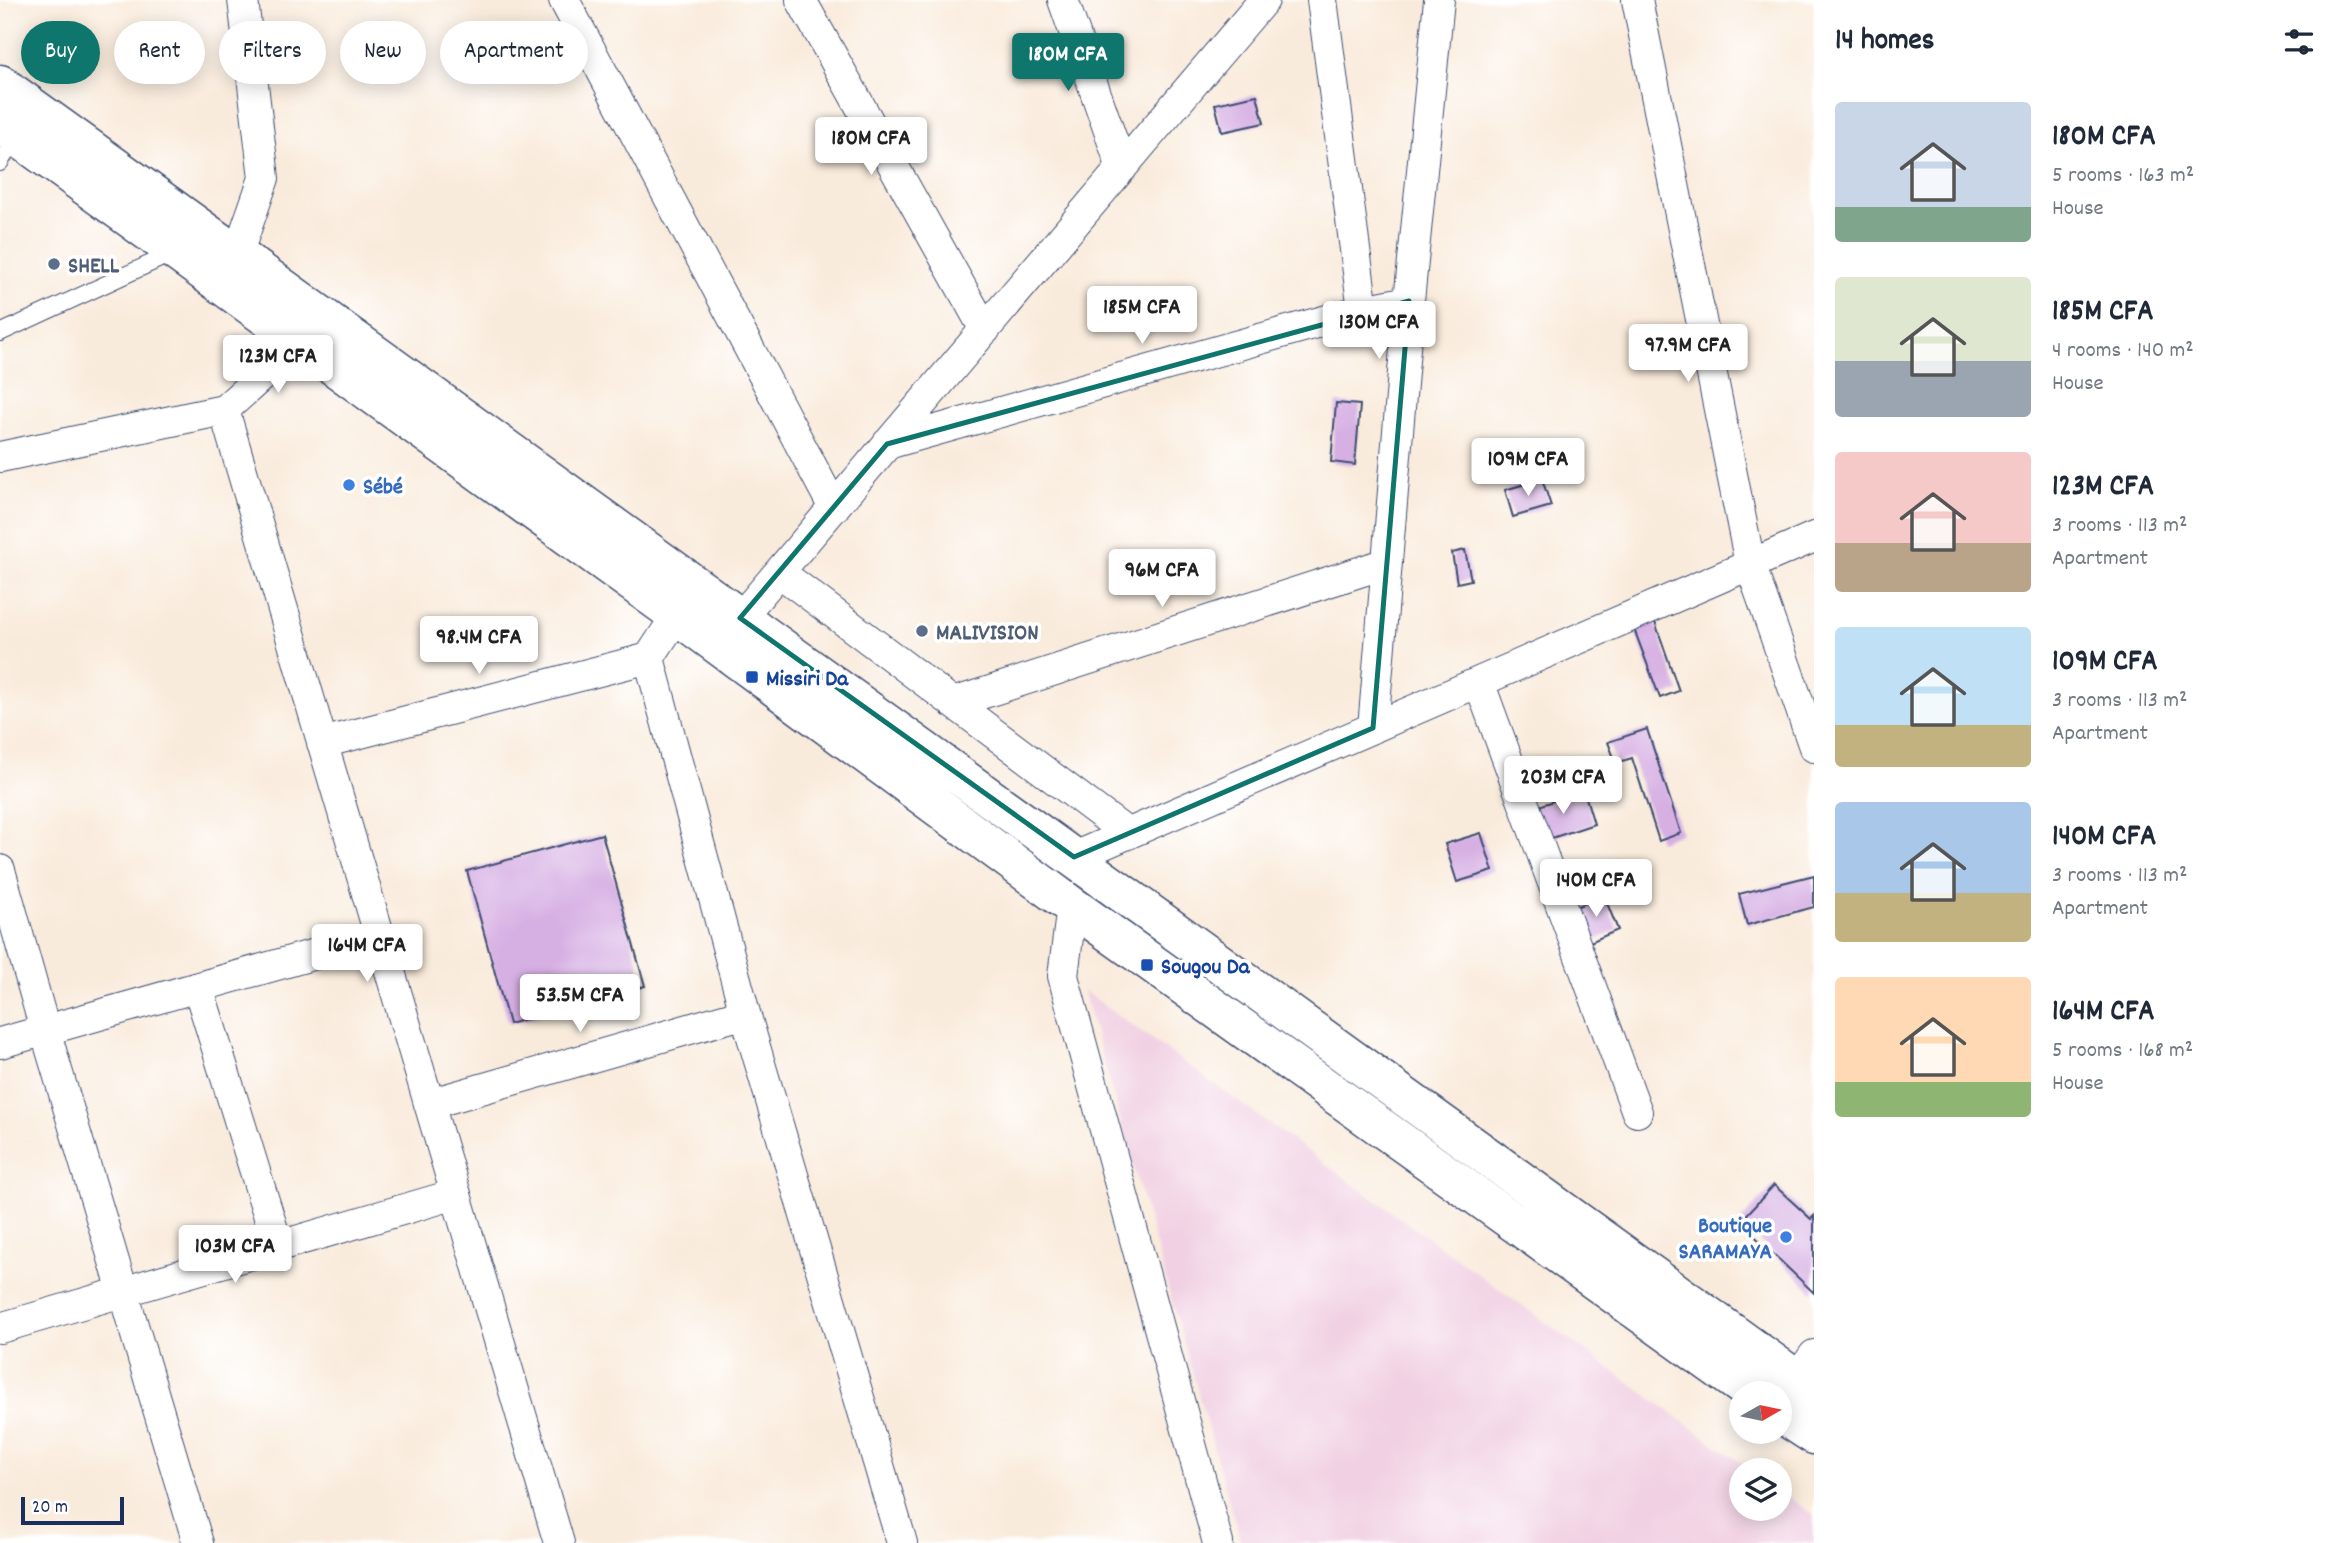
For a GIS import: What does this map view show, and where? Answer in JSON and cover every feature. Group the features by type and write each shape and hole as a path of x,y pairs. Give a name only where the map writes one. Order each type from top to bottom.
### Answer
{"highway":[{"path":"0,84 1074,857 1801,1385 1814,1435"},
{"path":"5,141 175,252 677,615 1072,906 1735,1381"}],"street":[{"path":"237,255 264,178 243,0"},
{"path":"564,0 834,508"},
{"path":"801,0 985,330"},
{"path":"1063,0 1122,168"},
{"path":"740,618 1264,0"},
{"path":"1322,0 1363,310"},
{"path":"1373,728 1409,301 1439,0"},
{"path":"1637,0 1750,564 1814,747"},
{"path":"887,444 1363,310 1409,301"},
{"path":"0,457 224,410 299,342"},
{"path":"224,410 559,1543"},
{"path":"1074,857 1814,537"},
{"path":"953,702 1387,563"},
{"path":"779,572 1128,834"},
{"path":"322,743 649,658 677,615"},
{"path":"649,658 745,1013 902,1543"},
{"path":"1479,682 1637,1112"},
{"path":"0,870 198,1543"},
{"path":"1072,906 1063,976 1217,1543"},
{"path":"0,1043 379,936"},
{"path":"198,987 278,1247"},
{"path":"429,1104 745,1013"},
{"path":"0,1328 456,1194"}],"lane":[{"path":"0,333 175,252"}],"highlighted area":[{"path":"1409,301 1373,728 1074,857 740,618 887,444"}],"shaded area":[{"path":"1083,990 1734,1458 1729,1458 1729,1521 1792,1521 1792,1499 1814,1515 1814,1543 1241,1543"}],"building":[{"path":"1257,95 1264,123 1222,132 1215,104"},
{"path":"1336,403 1360,405 1355,465 1331,462"},
{"path":"1542,479 1551,506 1513,517 1505,490"},
{"path":"1465,550 1471,580 1457,583 1452,553"},
{"path":"1655,622 1679,691 1660,698 1634,629"},
{"path":"1647,729 1681,833 1659,841 1632,758 1616,763 1608,742"},
{"path":"1584,791 1594,824 1543,841 1533,808"},
{"path":"1481,833 1493,871 1457,882 1445,844"},
{"path":"602,834 645,986 509,1024 467,871"},
{"path":"1814,875 1814,907 1747,925 1739,894"},
{"path":"1604,896 1618,930 1588,943 1573,908"},
{"path":"1774,1185 1811,1219 1814,1216 1814,1293 1740,1222"}],"place":[{"name":"SHELL","path":"54,264"},
{"name":"Sébé","path":"349,485"},
{"name":"MALIVISION","path":"922,631"},
{"name":"Missiri Da","path":"752,677"},
{"name":"Sougou Da","path":"1147,965"},
{"name":"Boutique SARAMAYA","path":"1786,1237"}]}
